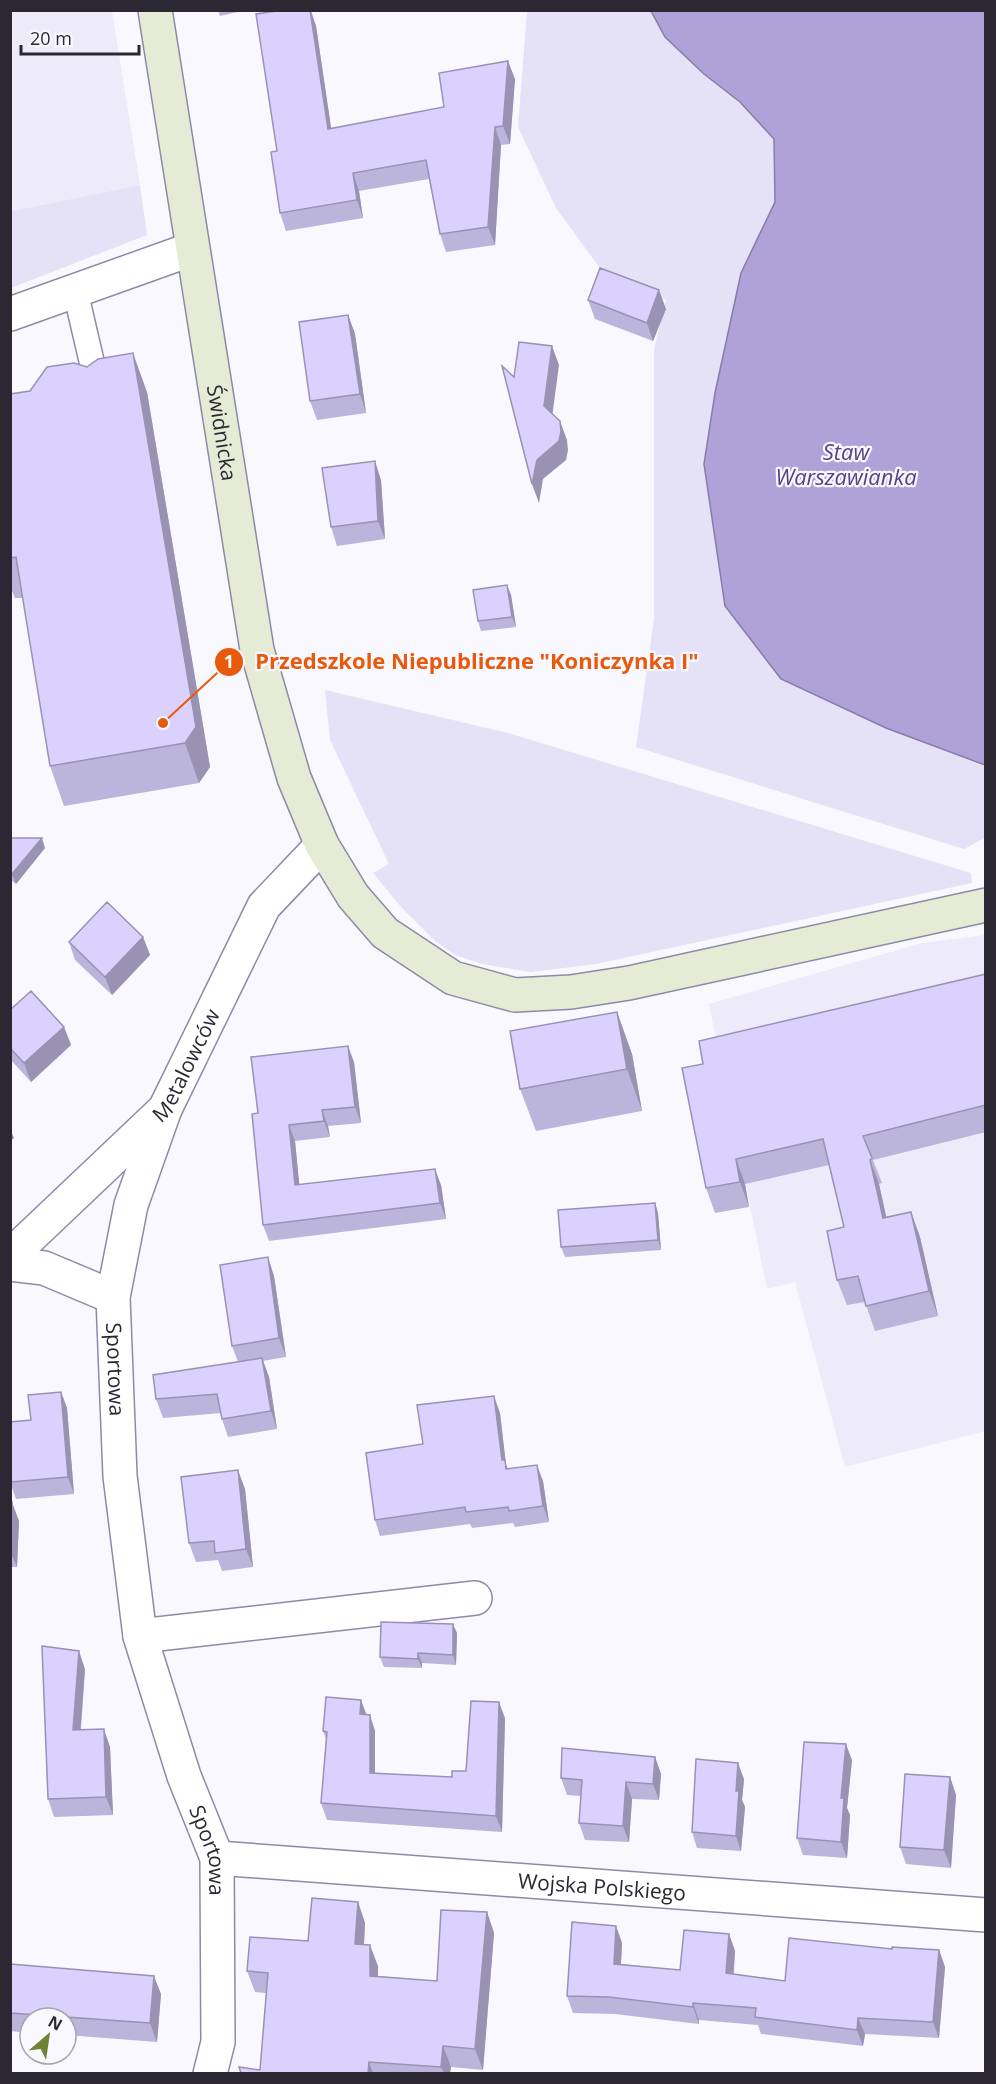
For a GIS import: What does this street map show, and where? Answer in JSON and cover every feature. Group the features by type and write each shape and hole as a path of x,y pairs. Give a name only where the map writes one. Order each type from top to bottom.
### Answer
{"street":[{"name":"Świdnicka","path":"155,10 257,650 294,778 322,845 353,896 385,933 453,978 515,995 571,992 629,982 986,905"},
{"path":"10,314 192,249"},
{"name":"Metalowców","path":"10,1256 165,1109 264,906 322,845"},
{"name":"Sportowa","path":"165,1109 131,1205 113,1297 120,1476 140,1636 184,1776 218,1858 218,2042 210,2073"},
{"path":"10,1264 44,1268 113,1297"},
{"path":"140,1636 475,1598"},
{"name":"Wojska Polskiego","path":"218,1858 986,1915"}],"lane":[{"path":"75,290 99,393"}],"shaded area":[{"path":"10,11 112,11 140,185 11,211"},
{"name":"Staw Warszawianka","path":"527,11 985,11 985,838 964,849 636,747 654,619 654,349 666,300 605,275 556,208 518,127"},
{"path":"140,185 147,235 11,288 11,206 12,211"},
{"path":"325,690 508,733 971,873 972,883 596,964 531,972 482,964 455,955 435,941 402,908 373,873 389,864 330,740"},
{"path":"985,935 985,1431 845,1467 795,1282 767,1289 709,1004 922,943"}],"water":[{"name":"Staw Warszawianka","path":"651,11 985,11 985,765 886,728 781,679 725,606 704,464 715,393 741,273 775,202 774,139 740,102 704,74 665,37"}],"building":[{"path":"284,10 310,10 328,129 444,107 439,73 508,61 503,126 495,127 488,227 440,234 426,160 353,173 357,200 280,213 271,152 277,151 256,14"},
{"path":"600,268 659,290 647,323 588,300"},
{"path":"348,315 360,394 310,401 299,322"},
{"path":"519,342 552,346 544,406 560,421 561,431 559,441 537,460 532,484 502,366 514,377"},
{"path":"133,353 196,727 185,743 50,766 16,557 10,558 10,394 30,391 47,367 74,363 87,367 98,359"},
{"path":"375,461 378,521 331,527 322,468"},
{"path":"507,585 512,617 478,621 473,590"},
{"path":"10,838 42,838 12,874 10,873"},
{"path":"107,902 143,937 105,977 69,942"},
{"path":"986,974 986,1105 863,1136 872,1158 870,1160 883,1218 911,1212 929,1291 866,1306 858,1276 837,1280 827,1231 844,1227 823,1139 736,1159 740,1182 706,1188 682,1068 703,1064 699,1041"},
{"path":"31,991 64,1027 24,1063 10,1048 10,1010"},
{"path":"617,1012 627,1069 520,1089 510,1031"},
{"path":"348,1046 355,1107 322,1110 324,1121 289,1125 295,1185 435,1169 440,1203 263,1225 252,1114 258,1113 251,1057"},
{"path":"655,1203 658,1240 561,1247 558,1210"},
{"path":"268,1257 279,1338 232,1346 220,1265"},
{"path":"262,1358 271,1411 222,1419 217,1394 156,1399 153,1375"},
{"path":"61,1392 68,1477 10,1482 10,1422 31,1420 28,1395"},
{"path":"494,1396 502,1460 505,1460 506,1469 537,1465 543,1506 509,1511 508,1507 466,1512 465,1507 375,1520 366,1453 423,1444 417,1405"},
{"path":"238,1470 246,1549 215,1553 214,1541 189,1543 181,1477"},
{"path":"10,1502 12,1502 10,1537"},
{"path":"381,1622 453,1624 453,1655 418,1653 418,1659 380,1657"},
{"path":"42,1646 79,1651 73,1730 104,1729 106,1797 48,1799"},
{"path":"326,1697 361,1700 360,1714 370,1715 370,1773 452,1777 452,1771 466,1771 471,1701 499,1702 496,1816 321,1803 327,1732 323,1731"},
{"path":"804,1742 846,1744 841,1798 844,1798 841,1842 797,1838"},
{"path":"562,1748 655,1757 653,1784 626,1782 623,1826 579,1823 582,1780 561,1778"},
{"path":"696,1759 738,1763 736,1836 692,1832"},
{"path":"905,1774 950,1777 944,1850 900,1847"},
{"path":"312,1898 358,1902 355,1944 370,1945 370,1976 437,1981 441,1910 487,1912 475,2049 443,2046 441,2067 369,2062 368,2073 241,2073 239,2067 260,2070 268,1973 247,1971 250,1937 308,1941"},
{"path":"572,1922 616,1926 614,1964 680,1970 684,1930 729,1934 726,1973 785,1981 789,1938 892,1949 892,1947 939,1950 933,2022 858,2018 857,2030 755,2017 756,2008 693,2003 693,2007 609,1997 567,1996"},
{"path":"10,1964 154,1976 150,2023 78,2018 78,2006 18,2006 18,2014 10,2013"}],"place":[{"name":"Przedszkole Niepubliczne \"Koniczynka I\"","path":"163,723"}]}
